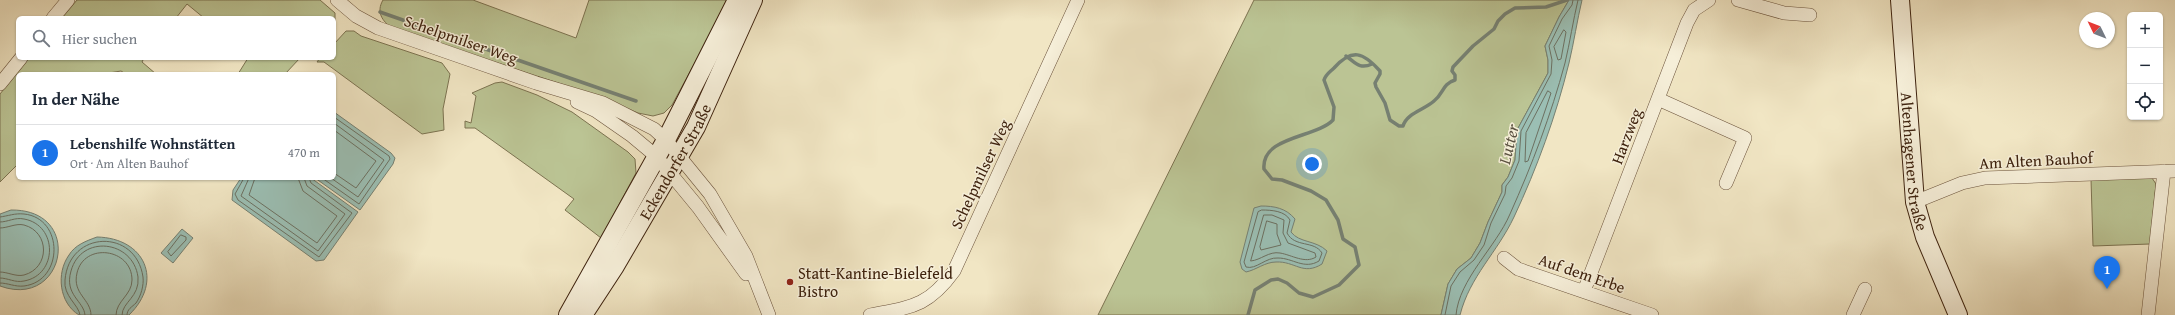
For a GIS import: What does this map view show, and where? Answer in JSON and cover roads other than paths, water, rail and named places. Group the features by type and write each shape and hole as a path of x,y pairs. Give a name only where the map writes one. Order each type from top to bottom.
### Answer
{"main road":[{"name":"Eckendorfer Straße","path":"568,315 602,258 666,140 737,0"},
{"name":"Eckendorfer Straße","path":"583,315 615,266 696,127 753,0"},
{"name":"Altenhagener Straße","path":"1900,0 1915,202 1925,237 1958,315"}],"street":[{"path":"55,16 68,0"},
{"name":"Schelpmilser Weg","path":"336,0 356,16 378,28 536,83 603,103 654,129 666,140 679,158 710,194 746,256 769,314"},
{"name":"Schelpmilser Weg","path":"870,315 922,304 944,285 954,271 1078,0"},
{"name":"Harzweg","path":"1584,291 1690,16 1699,6 1709,0"},
{"path":"1738,0 1784,13 1810,15"},
{"path":"0,84 19,60"},
{"name":"Schelpmilser Weg","path":"536,83 596,111 632,136 656,156 698,207 740,262 769,314"},
{"path":"1658,99 1745,138 1726,183"},
{"name":"Am Alten Bauhof","path":"1915,202 1962,183 1985,178 2169,171 2148,315"},
{"name":"Auf dem Erbe","path":"1504,258 1518,269 1652,315"},
{"path":"1853,315 1865,289"}],"water":[{"path":"1569,0 1582,0 1571,55 1552,122 1530,180 1507,230 1470,288 1460,315 1441,315 1448,284 1457,269 1471,258 1480,243 1502,192 1502,185 1508,177 1515,160 1517,130 1548,73 1548,60 1545,46"},
{"path":"336,113 391,153 395,158 393,164 360,210 318,180 336,180"},
{"path":"240,180 314,180 358,212 324,260 316,261 232,200 233,190"},
{"path":"1261,206 1280,208 1288,212 1295,219 1291,232 1294,236 1323,247 1327,251 1322,264 1309,269 1283,262 1272,262 1246,272 1242,269 1240,262 1254,208"},
{"path":"11,210 34,214 50,225 57,240 58,257 52,272 40,284 22,290 0,286 0,214"},
{"path":"182,229 193,238 173,263 161,253"},
{"path":"97,237 114,239 127,245 137,253 144,264 147,276 146,289 140,302 129,315 79,315 72,310 67,303 61,279 65,262 71,252 78,246"}],"waterway":[{"path":"1248,315 1255,290 1271,280 1278,279 1287,283 1299,293 1313,297 1339,285 1359,265 1355,247 1343,239 1338,220 1326,200 1311,191 1282,180 1272,179 1264,169 1265,158 1271,150 1291,139 1315,131 1333,120 1334,107 1324,80 1328,73 1346,57 1352,55 1363,56 1380,71 1375,83 1385,103 1390,120 1399,126 1403,126 1408,118 1434,101 1445,86 1455,80 1455,75 1452,71 1453,67 1473,46 1494,29 1498,21 1505,14 1515,8 1546,7 1567,0"},
{"path":"380,12 497,53"},
{"path":"1346,56 1360,66 1368,66 1372,64"},
{"path":"509,57 636,101"}],"place":[{"name":"Statt-Kantine-Bielefeld Bistro","path":"790,282"},
{"name":"Lebenshilfe Wohnstätten","path":"2107,289"}],"water label":[{"name":"Lutter","path":"1508,144"}]}
